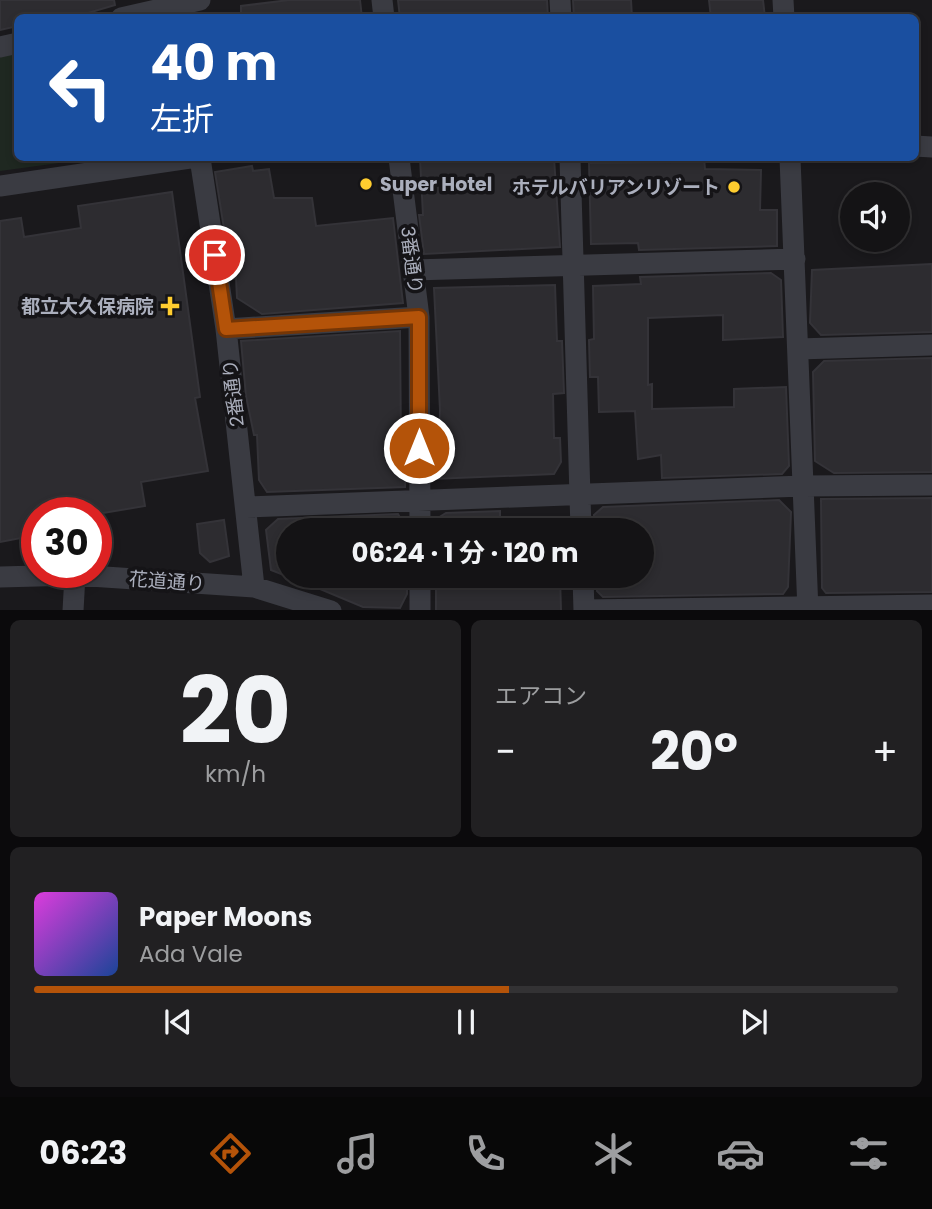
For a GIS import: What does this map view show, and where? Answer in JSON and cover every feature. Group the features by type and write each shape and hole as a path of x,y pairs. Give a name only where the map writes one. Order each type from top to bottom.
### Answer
{"street":[{"path":"142,14 200,0"},
{"path":"0,186 170,161"},
{"name":"2番通り","path":"200,161 226,329 254,587"},
{"name":"3番通り","path":"399,161 419,317 420,518"},
{"path":"570,161 580,518"},
{"path":"790,161 808,609"},
{"path":"413,270 794,259"},
{"path":"226,329 419,317"},
{"path":"798,349 932,345"},
{"path":"247,506 803,486 932,485"},
{"name":"花道通り","path":"0,577 21,576"},
{"name":"花道通り","path":"112,577 254,587 288,603 326,610"},
{"path":"73,610 74,588"},
{"path":"420,588 420,610"},
{"path":"583,588 584,610 808,609 932,604"}],"shaded area":[{"path":"14,54 14,161 74,161 0,171 0,57"}],"building":[{"path":"0,0 114,0 115,5 84,14 14,14 14,27 0,30"},
{"path":"289,0 360,0 362,14 241,14 241,6"},
{"path":"398,0 547,0 548,14 400,14"},
{"path":"573,0 631,0 632,14 574,14"},
{"path":"709,0 763,0 765,14 711,14"},
{"path":"420,161 554,161 560,247 424,254 419,215 423,215"},
{"path":"704,161 705,169 761,170 760,210 777,210 777,246 639,250 638,243 591,244 589,163"},
{"path":"252,166 253,171 269,169 274,198 312,198 316,226 393,218 403,303 262,314 237,298 236,278 232,279 215,172"},
{"path":"172,192 200,397 195,398 208,471 141,482 145,506 112,512 112,497 21,497 21,538 0,542 0,221 21,218 24,237 81,228 78,206"},
{"path":"932,264 932,332 821,335 810,323 812,270"},
{"path":"771,273 781,280 783,337 723,340 723,315 648,318 648,385 652,384 652,409 734,407 734,389 786,387 789,466 782,474 662,478 661,455 638,459 635,411 599,412 598,377 590,377 589,340 594,339 593,286 641,284 640,277"},
{"path":"555,285 557,341 562,341 564,393 553,394 554,438 560,438 561,462 554,474 433,479 433,450 439,450 440,410 434,288"},
{"path":"400,331 401,446 407,451 405,487 267,492 259,480 257,435 254,435 246,396 241,341"},
{"path":"932,358 932,472 834,473 815,461 813,372 824,361"},
{"path":"932,498 932,592 826,593 822,588 821,499"},
{"path":"779,500 791,512 788,587 783,594 603,597 597,588 654,588 654,518 594,518 603,507"},
{"path":"500,511 500,518 438,518 446,513"},
{"path":"398,514 400,518 302,518"},
{"path":"224,520 229,556 210,562 200,553 197,524"},
{"path":"276,521 276,572 271,570 266,530"},
{"path":"318,588 407,588 400,608 363,607"},
{"path":"436,588 560,588 561,610 436,610"}],"place":[{"name":"Super Hotel","path":"366,184"},
{"name":"ホテルバリアンリゾート","path":"734,187"},
{"name":"都立大久保病院","path":"170,306"}],"route":[{"path":"215,255 226,329 419,317 419,448"}]}
